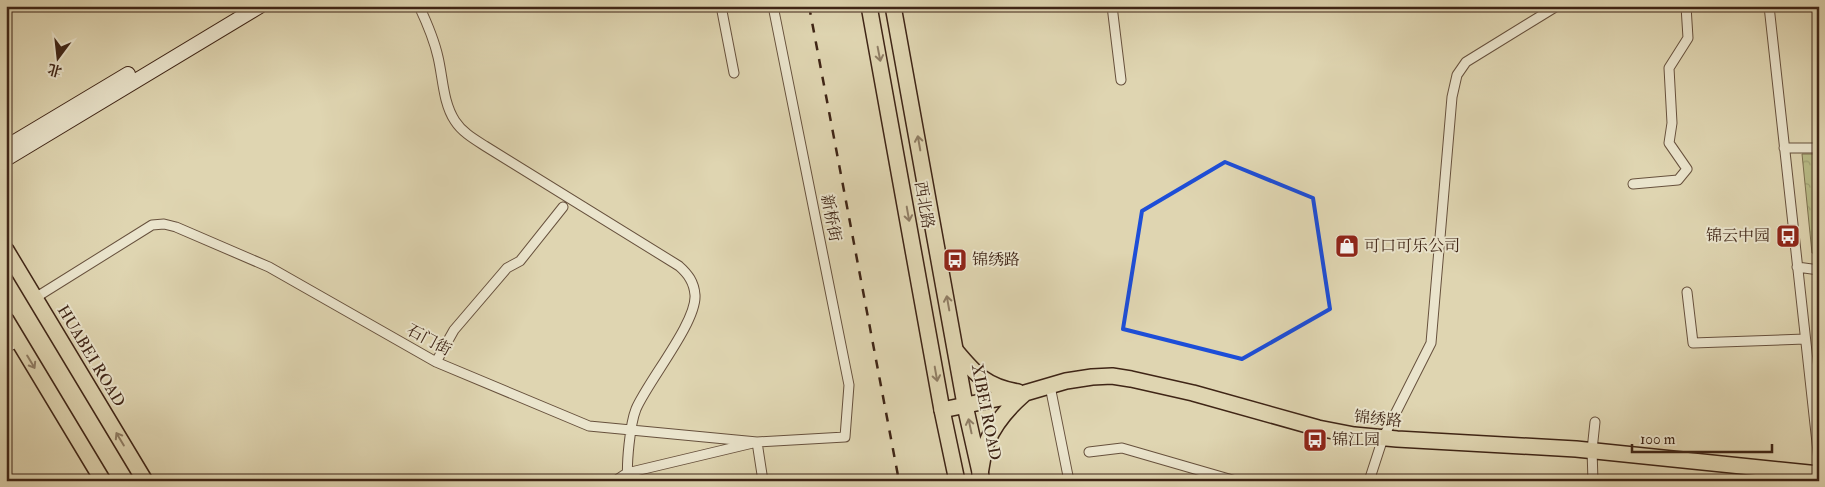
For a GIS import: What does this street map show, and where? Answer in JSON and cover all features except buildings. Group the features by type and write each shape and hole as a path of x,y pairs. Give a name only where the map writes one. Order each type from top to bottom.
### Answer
{"main road":[{"path":"6,147 242,6"},
{"path":"6,159 260,6"},
{"name":"西北路","path":"869,6 942,410"},
{"name":"西北路","path":"893,6 956,351"},
{"name":"HUABEI ROAD","path":"6,250 145,481"},
{"path":"6,320 13,345 102,481"},
{"path":"956,351 985,382 1001,389 1025,393"},
{"name":"XIBEI ROAD","path":"956,351 981,477"},
{"name":"锦绣路","path":"942,410 1092,377 1112,376 1193,393 1318,428 1354,435 1592,450 1819,474"},
{"path":"981,477 987,443 1006,410 1025,393"},
{"path":"942,410 958,481"}],"street":[{"path":"419,6 429,28 438,56 450,110 462,130 679,266 688,274 693,284 696,296 690,317 636,410 627,477"},
{"path":"721,6 734,73"},
{"name":"新桥街","path":"773,6 849,385 845,437"},
{"path":"1112,6 1121,80"},
{"path":"1369,481 1383,438 1431,343 1452,97 1457,75 1466,62 1557,6"},
{"path":"1633,184 1678,180 1687,169 1669,143 1672,123 1669,68 1688,38 1686,6"},
{"path":"1769,6 1796,267 1819,461"},
{"path":"1784,148 1819,148"},
{"path":"436,362 454,330 507,268 520,261 563,207"},
{"name":"石门街","path":"35,298 152,225 164,224 176,227 269,267 436,362 589,426 758,442 845,437"},
{"path":"1796,267 1819,270"},
{"path":"1687,292 1693,342 1805,339"},
{"path":"1050,386 1069,481"},
{"path":"1593,481 1592,450 1595,422"},
{"path":"615,481 758,442 763,481"},
{"path":"1089,452 1122,448 1236,481"}],"highlighted area":[{"path":"1225,162 1313,198 1330,309 1242,359 1123,329 1142,211"}],"green space":[{"path":"1802,154 1819,154 1819,254 1812,253"}],"railway":[{"path":"809,6 899,481"}],"place":[{"name":"锦云中园","path":"1788,236"},
{"name":"可口可乐公司","path":"1347,246"},
{"name":"锦绣路","path":"955,260"},
{"name":"锦江园","path":"1315,440"}]}
